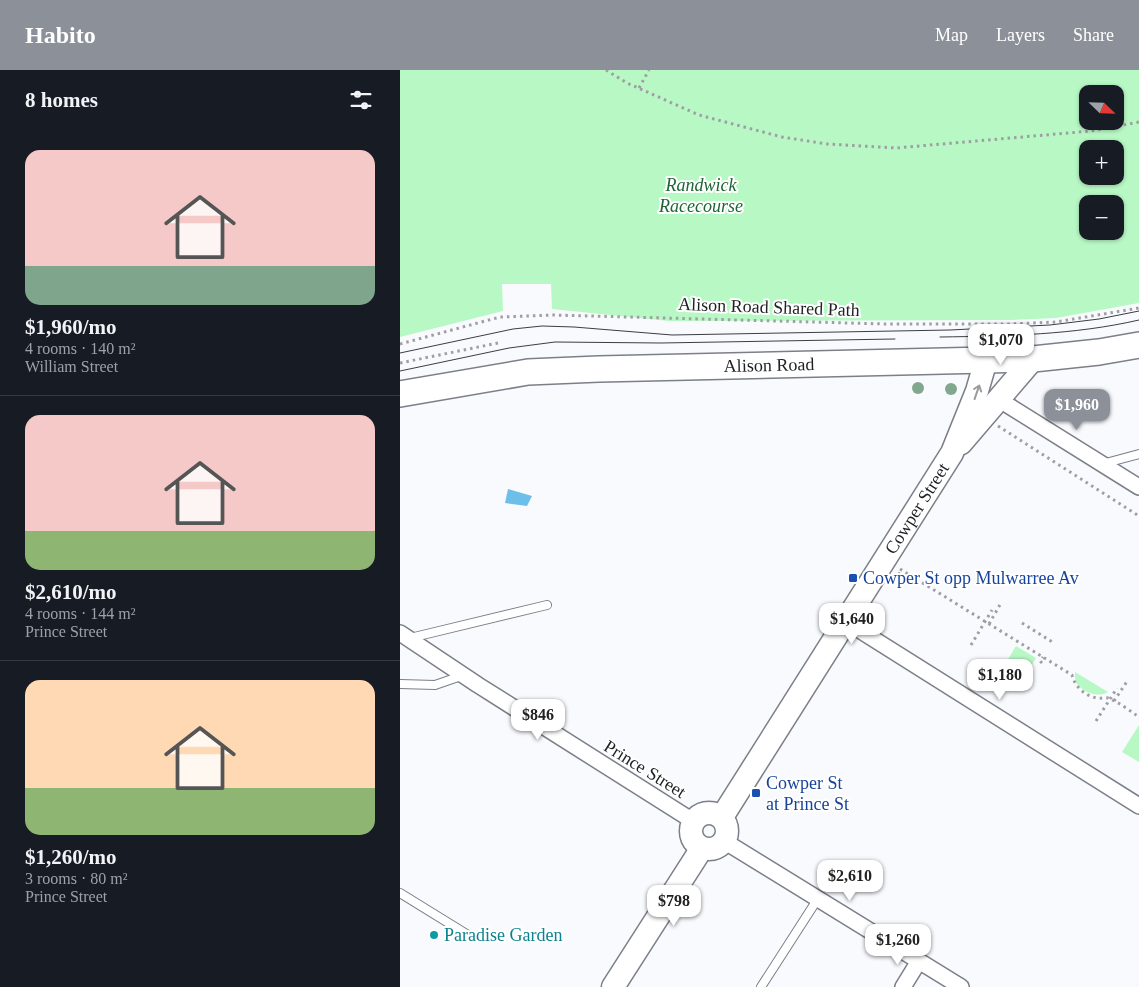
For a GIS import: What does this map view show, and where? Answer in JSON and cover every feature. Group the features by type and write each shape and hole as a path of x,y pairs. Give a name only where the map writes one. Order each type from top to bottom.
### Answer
{"main road":[{"name":"Alison Road","path":"400,394 528,372 1033,359 1099,352 1139,345"},
{"name":"Cowper Street","path":"952,453 978,426 1033,359"},
{"name":"Cowper Street","path":"722,817 952,453 977,391 986,360"},
{"path":"706,812 712,812 722,817 727,826 724,841 714,848 702,848 693,840 690,827 693,821 696,817 706,812"},
{"path":"614,987 702,848"}],"street":[{"path":"998,400 1139,487"},
{"path":"845,621 1139,806"},
{"name":"Prince Street","path":"404,636 693,821"},
{"path":"724,841 961,987"},
{"path":"903,987 919,961"}],"lane":[{"path":"1102,464 1139,454"},
{"path":"404,636 547,605"},
{"path":"400,684 435,685 464,675"},
{"path":"400,893 468,936"},
{"path":"761,987 817,900"}],"path":[{"path":"606,70 639,88 707,117 782,137 827,144 896,148 1091,132 1139,122"},
{"path":"639,88 649,70"},
{"name":"Alison Road Shared Path","path":"400,344 500,317 554,315 886,324 1010,324 1056,322 1139,308"},
{"path":"400,363 498,343"},
{"path":"994,424 1139,516"},
{"path":"920,586 899,571 917,579 1072,676 1074,683 1080,690 1091,696 1110,699 1139,717"},
{"path":"914,583 917,579"},
{"path":"971,645 1001,603"},
{"path":"987,623 992,610"},
{"path":"1022,623 1054,643"},
{"path":"1042,663 1040,661 1043,657"},
{"path":"1114,701 1128,680"},
{"path":"1096,722 1117,688"}],"green space":[{"name":"Randwick Racecourse","path":"400,70 1139,70 1139,303 1056,318 1010,320 669,321 552,309 551,284 502,284 503,311 400,337"},
{"path":"1016,646 1036,658 1018,688 998,676"},
{"path":"1075,672 1108,692 1100,695 1084,690 1076,683"},
{"path":"1139,725 1139,762 1122,752"}],"water":[{"path":"508,489 532,496 527,506 505,503"}],"tram line":[{"path":"400,353 513,329 542,326 672,335 950,330 1050,325 1099,319 1139,311"},
{"path":"940,337 1065,332 1139,320"},
{"path":"400,371 509,348 555,342 661,343 895,339"}],"place":[{"name":"Cowper St opp Mulwarree Av","path":"853,578"},
{"name":"Cowper St at Prince St","path":"756,793"},
{"name":"Paradise Garden","path":"434,935"}]}
